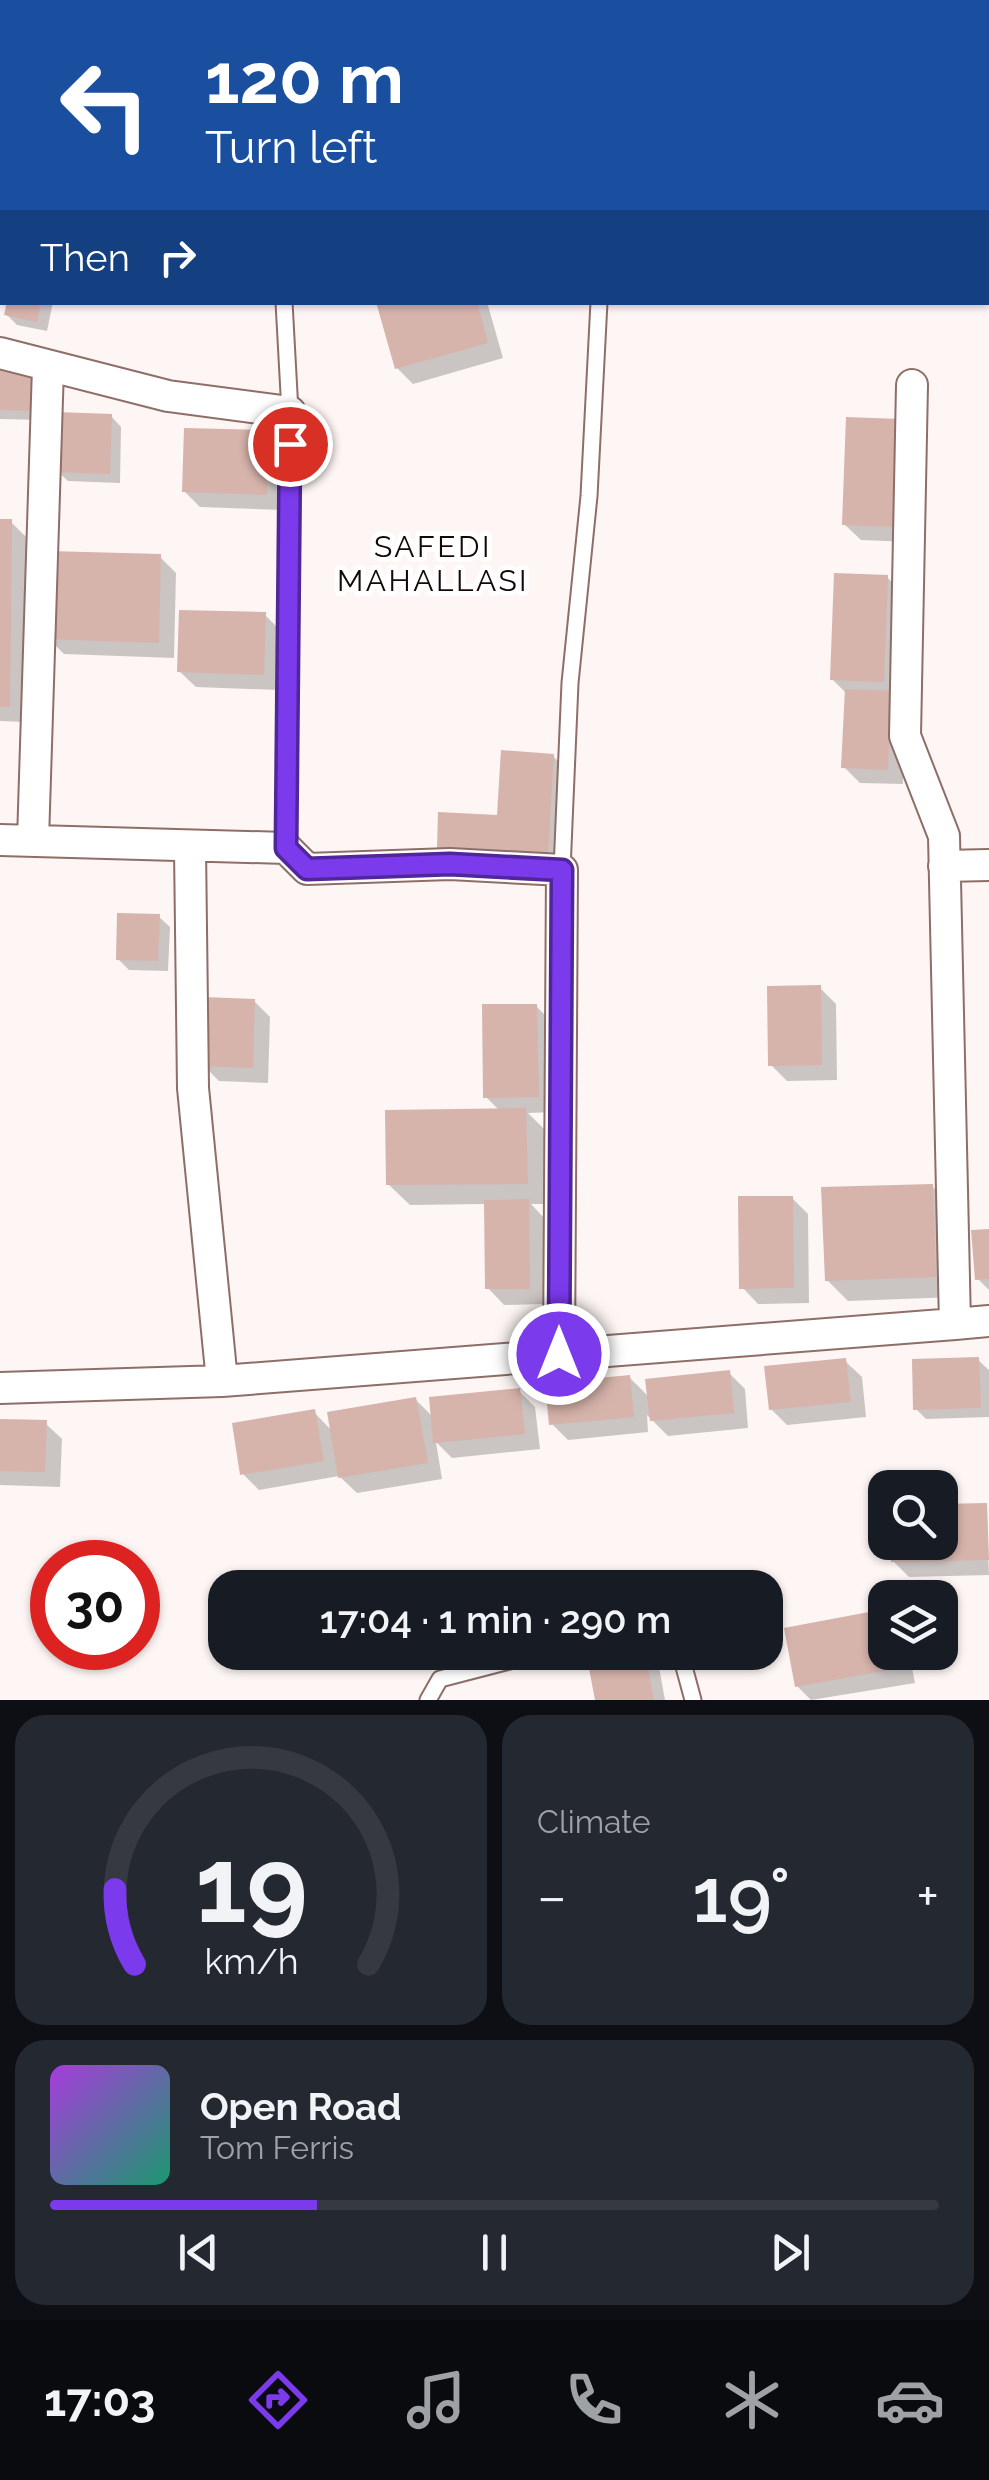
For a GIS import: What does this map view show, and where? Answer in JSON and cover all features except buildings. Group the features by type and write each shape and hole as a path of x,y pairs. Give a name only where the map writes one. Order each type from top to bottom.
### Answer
{"street":[{"path":"0,353 168,396 290,412"},
{"path":"33,840 48,367"},
{"path":"912,386 905,736 944,836 955,1324"},
{"path":"0,840 286,848 307,869 450,864 562,870 559,1354"},
{"path":"190,848 193,1088 222,1381"},
{"path":"944,866 989,864"},
{"path":"0,1388 222,1381 989,1321"}],"lane":[{"path":"284,305 290,412 286,848"},
{"path":"562,870 570,683 589,496 599,305"},
{"path":"428,1700 440,1679 475,1670"},
{"path":"685,1670 694,1700"}],"district":[{"name":"SAFEDI MAHALLASI","path":"433,564"}],"route":[{"path":"290,444 286,848 307,869 450,864 562,870 559,1354"}]}
